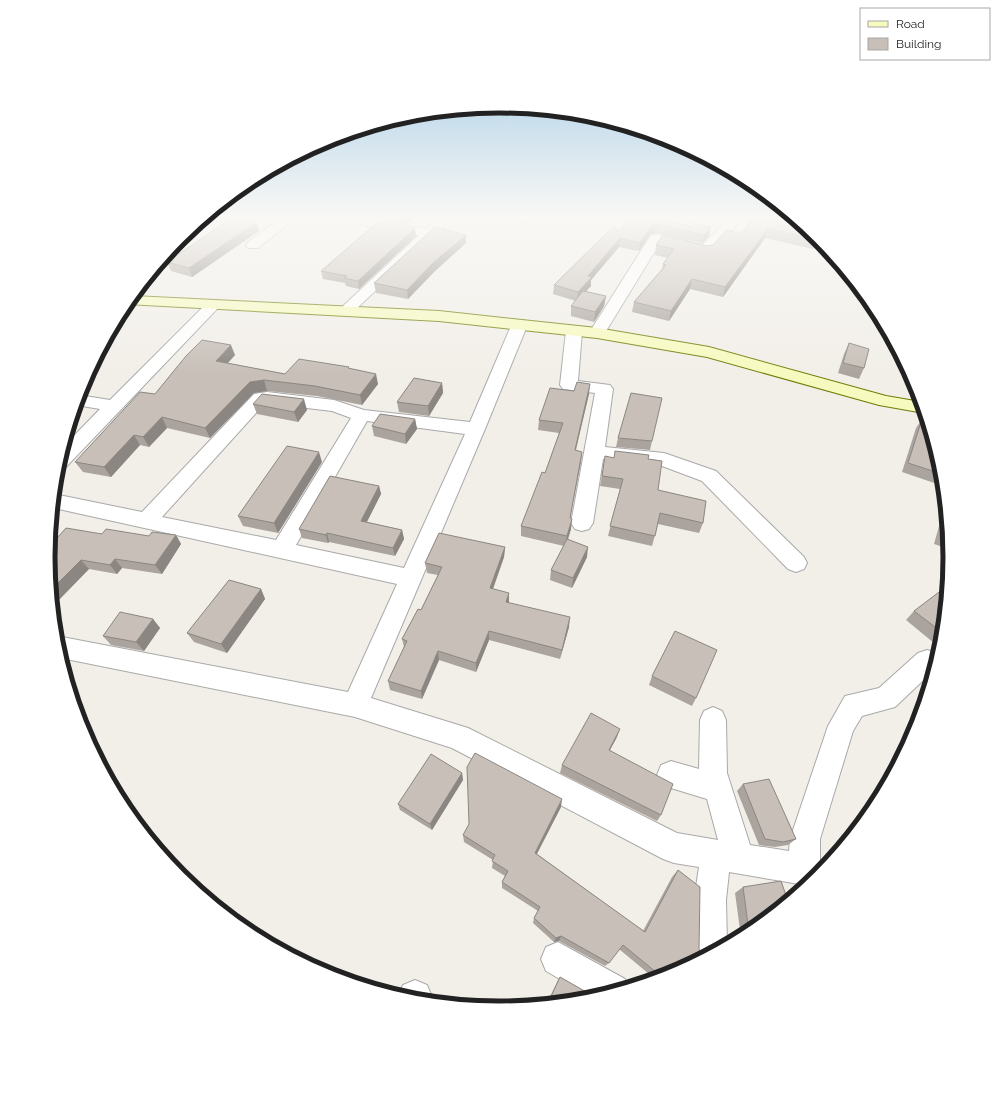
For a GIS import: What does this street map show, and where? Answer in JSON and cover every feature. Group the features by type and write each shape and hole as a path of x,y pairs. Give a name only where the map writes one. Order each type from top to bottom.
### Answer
{"main road":[{"path":"137,300 347,310 439,316 519,326 597,333 709,352 885,401 916,407"}],"street":[{"path":"347,310 389,270"},
{"path":"597,333 636,270"},
{"path":"68,453 212,305"},
{"path":"355,705 476,429 519,326"},
{"path":"574,331 569,385 604,389 595,452 582,522"},
{"path":"146,521 260,398 267,396 334,406 362,415 476,429"},
{"path":"84,401 114,406"},
{"path":"282,549 362,415"},
{"path":"595,452 664,460 709,476 796,563"},
{"path":"59,502 411,578"},
{"path":"65,649 355,705 458,737 674,848 728,856 811,873"},
{"path":"811,873 805,839 841,726 854,705 886,699 927,661"},
{"path":"711,947 710,900 728,856 718,788 713,773 713,720"},
{"path":"671,775 718,788"},
{"path":"558,959 607,988"}],"building":[{"path":"370,270 358,281 344,278 347,276 321,271"},
{"path":"388,270 426,270 407,290 374,283"},
{"path":"569,270 593,270 588,276 592,277 578,292 554,285"},
{"path":"662,270 738,270 725,287 692,279 671,311 634,302"},
{"path":"583,291 606,296 595,312 571,306"},
{"path":"202,340 231,345 216,361 285,374 299,359 349,367 348,368 376,374 360,395 315,386 264,380 250,382 205,428 162,417 143,437 134,435 104,467 75,462 140,392 155,394 186,356"},
{"path":"849,343 869,349 864,368 843,363"},
{"path":"414,378 442,383 428,406 397,402"},
{"path":"577,382 590,384 575,450 582,452 570,518 572,519 567,536 521,526 542,472 545,473 563,423 539,420 550,388 574,391"},
{"path":"631,393 662,398 652,441 618,438"},
{"path":"262,394 304,399 294,412 253,404"},
{"path":"380,414 415,419 405,434 372,426"},
{"path":"921,421 928,442 934,471 908,463"},
{"path":"287,446 319,452 274,523 238,516"},
{"path":"615,451 649,455 648,459 662,461 658,490 706,501 703,523 660,513 655,536 610,526 623,479 602,476 605,456 614,458"},
{"path":"330,476 379,486 361,521 402,530 393,548 327,533 326,535 299,529"},
{"path":"66,528 102,534 106,529 149,536 152,532 176,535 155,565 115,559 110,565 81,560 56,585 56,540"},
{"path":"439,533 505,547 490,588 509,593 506,602 570,617 562,650 489,631 476,663 438,651 421,691 388,681 407,641 402,639 418,609 421,610 442,567 425,563"},
{"path":"567,539 588,547 573,578 551,570"},
{"path":"229,580 261,589 221,644 187,633"},
{"path":"942,590 937,628 914,611"},
{"path":"120,612 153,619 136,642 103,636"},
{"path":"675,631 717,650 696,698 652,676"},
{"path":"591,713 620,729 609,750 673,784 661,815 562,765"},
{"path":"475,753 562,799 535,853 645,932 678,870 700,887 699,949 701,952 656,972 623,945 609,963 561,936 556,938 534,918 540,907 502,882 508,871 492,861 495,855 463,835 469,824 467,767"},
{"path":"431,754 462,773 430,824 398,804"},
{"path":"769,779 796,839 783,842 765,839 743,784"},
{"path":"781,881 786,896 748,925 743,887"},
{"path":"560,977 586,992 557,997 550,998"}]}
